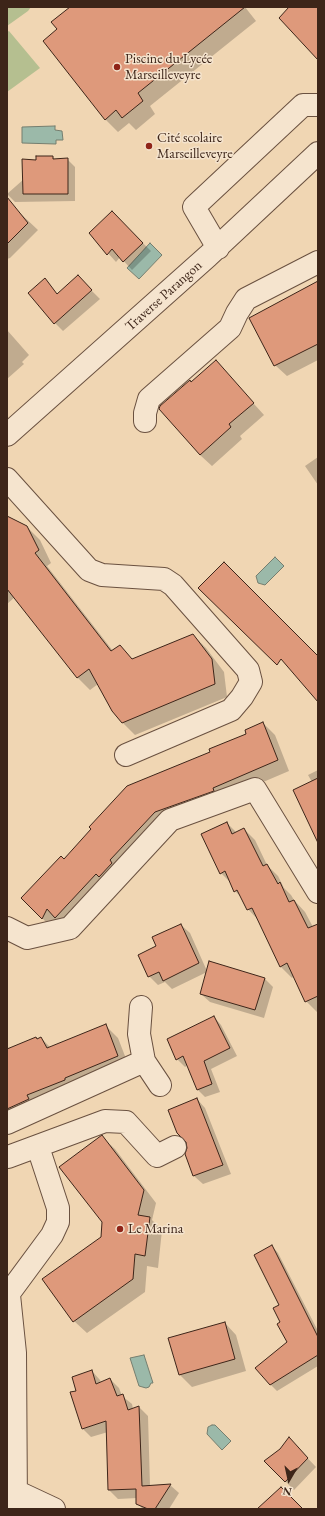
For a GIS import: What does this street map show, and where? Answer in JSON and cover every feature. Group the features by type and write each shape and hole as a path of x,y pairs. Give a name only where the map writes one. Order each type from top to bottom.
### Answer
{"street":[{"path":"218,248 194,208 303,105 318,104"},
{"name":"Traverse Parangon","path":"7,435 218,248 318,153"},
{"path":"146,421 145,413 149,399 230,328 246,299 318,262"},
{"path":"7,479 89,570 102,575 164,579 174,585 248,670 251,682 242,697 231,710 126,754"},
{"path":"7,928 27,938 70,928 170,820 255,789 318,892"},
{"path":"141,1007 139,1034 144,1061 160,1085"},
{"path":"7,1123 144,1061"},
{"path":"8,1157 105,1121 126,1122 157,1156 175,1147"},
{"path":"38,1147 58,1208 58,1222 52,1235 8,1296 15,1353 11,1390 13,1495 54,1509"}],"green space":[{"path":"7,7 31,7 28,11 7,26"},
{"path":"9,31 40,68 7,92 7,32"}],"shaded area":[{"path":"55,126 55,130 62,131 63,140 56,140 56,144 22,143 22,127"},
{"path":"150,243 162,255 139,279 127,268"},
{"path":"275,557 284,566 265,585 258,583 256,576"},
{"path":"144,1355 153,1383 146,1388 139,1386 130,1358"},
{"path":"215,1425 231,1441 222,1450 207,1434 208,1427"}],"building":[{"name":"Piscine du Lycée Marseilleveyre","path":"70,7 245,7 138,93 143,101 122,118 116,110 105,120 43,41 57,29 51,22"},
{"path":"289,7 318,7 318,60 279,18"},
{"path":"36,156 53,156 53,159 68,158 68,194 23,194 22,159 36,160"},
{"path":"7,197 28,223 7,244"},
{"path":"112,211 143,243 123,262 112,249 107,255 89,233"},
{"path":"78,275 92,290 54,324 28,293 45,278 57,294"},
{"path":"318,281 318,344 274,366 249,318"},
{"path":"216,360 254,403 229,424 231,427 200,455 159,409 160,406 190,380 191,382"},
{"path":"7,516 27,526 39,550 35,553 111,651 120,645 132,659 193,634 212,659 215,684 122,723 112,711 89,669 77,678 7,589"},
{"path":"224,562 318,656 318,702 281,659 277,665 198,588"},
{"path":"263,722 278,760 213,788 214,791 155,812 110,860 112,863 99,877 96,874 55,918 47,909 42,919 21,898 61,856 64,859 91,829 89,827 127,786 210,752 209,749 246,734 245,730"},
{"path":"318,778 318,843 293,790"},
{"path":"227,822 232,834 244,828 263,866 267,864 278,884 280,882 289,902 294,900 308,928 318,924 318,996 305,1002 287,963 280,967 252,908 247,910 237,890 234,892 225,871 220,874 201,834"},
{"path":"181,924 199,963 163,981 159,972 148,977 138,955 156,946 152,937"},
{"path":"209,961 265,978 255,1010 200,994"},
{"path":"214,1016 230,1048 204,1061 212,1084 197,1090 183,1056 176,1060 167,1039"},
{"path":"106,1024 118,1056 27,1095 29,1099 7,1109 7,1049 36,1037 37,1039 41,1037 47,1048"},
{"path":"197,1098 223,1165 193,1176 185,1154 187,1148 186,1142 177,1133 168,1110"},
{"name":"Le Marina","path":"102,1135 144,1190 138,1215 150,1217 145,1256 135,1254 133,1279 73,1322 42,1279 101,1237 102,1222 59,1167"},
{"path":"272,1245 318,1337 318,1355 270,1385 255,1368 287,1342 277,1324 280,1322 273,1308 279,1305 254,1255"},
{"path":"225,1322 235,1359 179,1375 168,1338"},
{"path":"92,1370 96,1384 110,1378 117,1396 123,1394 128,1410 139,1406 142,1486 171,1484 155,1509 148,1509 136,1504 136,1489 108,1490 106,1421 82,1429 70,1392 76,1391 72,1377"},
{"path":"289,1437 308,1458 285,1482 264,1461 280,1449"},
{"path":"281,1487 303,1509 257,1509"}],"place":[{"name":"Piscine du Lycée Marseilleveyre","path":"117,67"},
{"name":"Cité scolaire Marseilleveyre","path":"149,146"},
{"name":"Le Marina","path":"120,1229"}]}
